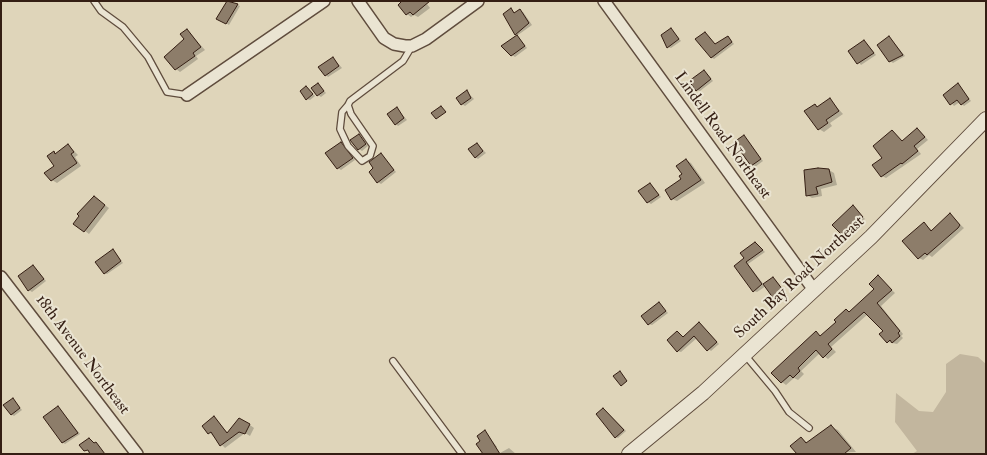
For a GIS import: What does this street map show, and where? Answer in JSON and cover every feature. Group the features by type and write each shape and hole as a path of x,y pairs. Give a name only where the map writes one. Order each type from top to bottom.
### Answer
{"street":[{"path":"186,95 324,1"},
{"path":"358,1 384,38 399,45 412,46 426,39 478,1"},
{"name":"Lindell Road Northeast","path":"604,1 814,290"},
{"name":"South Bay Road Northeast","path":"629,454 703,393 871,237 986,119"},
{"name":"18th Avenue Northeast","path":"1,276 137,454"}],"lane":[{"path":"94,1 101,11 123,27 148,57 167,92 186,95"},
{"path":"348,105 351,114 373,146 370,156 362,160 348,146 340,129 342,112 348,105 403,61 412,46"},
{"path":"744,354 775,391 789,412 809,428"},
{"path":"392,361 462,454"}],"shaded area":[{"path":"960,354 978,357 986,364 986,454 912,454 917,451 895,422 896,393 919,411 933,412 946,392 946,364"}],"building":[{"path":"227,1 238,4 226,24 216,19"},
{"path":"402,1 430,1 413,15 410,12 406,15 398,5"},
{"path":"511,8 514,13 520,9 529,23 515,35 503,14"},
{"path":"671,28 679,39 667,48 661,35"},
{"path":"187,29 201,47 193,53 195,56 175,70 164,57 184,39 180,34"},
{"path":"705,32 715,44 728,36 732,42 711,58 695,39"},
{"path":"517,35 525,46 511,56 501,46"},
{"path":"889,36 903,55 889,62 877,45"},
{"path":"864,40 874,53 857,64 848,51"},
{"path":"333,57 339,66 325,76 318,67"},
{"path":"704,70 711,79 696,91 689,81"},
{"path":"318,83 324,91 317,96 311,88"},
{"path":"958,83 969,99 961,105 957,100 950,105 943,95"},
{"path":"306,86 313,94 306,100 300,91"},
{"path":"467,90 471,98 461,105 456,98"},
{"path":"830,98 839,111 826,120 828,123 818,130 804,111 815,104 817,107"},
{"path":"441,106 446,112 436,119 431,113"},
{"path":"397,107 404,118 395,125 387,114"},
{"path":"917,128 925,137 914,146 918,151 881,177 872,165 882,158 873,146 892,130 902,141"},
{"path":"359,134 366,144 358,150 350,140"},
{"path":"744,135 761,159 751,166 734,142"},
{"path":"341,142 353,158 337,169 325,153"},
{"path":"477,143 483,151 475,158 468,149"},
{"path":"68,144 74,152 71,154 77,163 51,181 44,173 54,166 47,156 54,151 55,154"},
{"path":"381,153 394,170 377,183 369,172 373,168 369,162"},
{"path":"686,159 701,180 671,200 665,190 681,179 679,176 682,174 676,166"},
{"path":"829,169 832,182 816,187 818,194 806,196 804,170"},
{"path":"650,183 659,195 647,203 638,191"},
{"path":"94,196 105,205 84,232 73,224 79,216 77,214"},
{"path":"853,205 863,217 842,235 832,225"},
{"path":"950,213 960,225 958,228 927,255 925,253 918,259 902,241 924,222 931,231"},
{"path":"755,242 763,250 746,262 762,284 753,292 734,266 744,258 740,253"},
{"path":"113,249 121,261 104,274 95,262"},
{"path":"33,265 44,279 28,291 18,276"},
{"path":"878,275 892,290 877,303 900,331 898,333 900,336 892,343 890,340 887,343 879,334 883,331 864,312 828,344 832,349 823,358 816,350 798,368 800,371 793,378 790,375 781,383 771,373 816,331 820,336 836,322 834,320 846,309 849,312 874,289 869,284"},
{"path":"773,277 786,294 776,302 763,284"},
{"path":"659,302 666,311 648,325 641,316"},
{"path":"699,322 717,342 707,351 694,336 677,352 667,340 677,331 683,337"},
{"path":"620,371 627,381 621,386 613,376"},
{"path":"13,398 20,408 11,415 3,405"},
{"path":"58,406 78,433 62,443 43,417"},
{"path":"603,408 624,430 615,438 596,414"},
{"path":"214,416 227,433 239,418 250,424 245,434 239,432 220,446 211,432 208,434 202,426"},
{"path":"831,425 851,448 844,454 797,454 790,446 801,437 806,443"},
{"path":"485,430 500,454 483,454 476,444 480,441 477,436"},
{"path":"89,438 94,443 96,442 105,454 90,454 88,450 84,451 79,445"}]}
